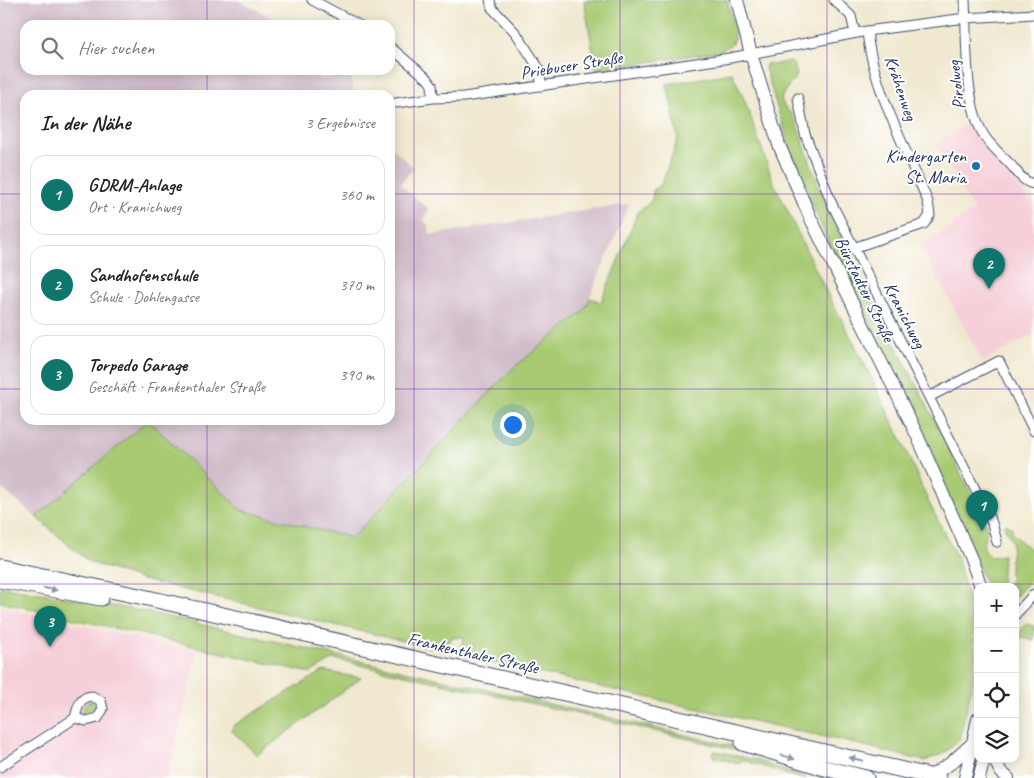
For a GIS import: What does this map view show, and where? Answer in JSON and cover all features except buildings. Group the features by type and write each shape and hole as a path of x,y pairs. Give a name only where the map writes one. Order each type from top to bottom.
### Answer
{"main road":[{"name":"Bürstadter Straße","path":"737,0 751,54 779,145 810,217 918,436 972,561 979,583"},
{"name":"Frankenthaler Straße","path":"0,567 934,777"},
{"name":"Frankenthaler Straße","path":"0,580 118,602 744,743 825,768 866,778"},
{"path":"965,778 974,738"},
{"path":"934,777 973,743"},
{"path":"979,778 983,763"},
{"path":"996,763 1001,772 1008,778"}],"street":[{"path":"312,0 350,20"},
{"path":"490,0 492,8 519,38 538,67 542,86"},
{"path":"834,0 851,16 854,33"},
{"name":"Pirolweg","path":"966,0 970,91 978,124 985,137 1000,154 1027,182 1034,184"},
{"name":"Priebuser Straße","path":"396,103 433,98 464,97 542,86 751,54 867,31 966,18 1034,14"},
{"name":"Krähenweg","path":"853,248 924,224 930,215 928,202 882,91 867,31"},
{"path":"395,51 428,79 432,85 433,98"},
{"name":"Kranichweg","path":"798,98 805,134 832,204 992,523 997,542"},
{"path":"929,397 999,361 1034,431"},
{"path":"1019,608 1034,594"},
{"path":"0,767 75,718"}],"shaded area":[{"path":"0,0 238,0 276,20 20,20 20,75 318,75 319,79 350,75 353,90 20,90 20,425 141,425 36,517 0,487"},
{"path":"970,123 985,147 1020,184 1030,202 1034,200 1034,334 983,362 919,244 954,227 953,222 974,211 936,143"},
{"path":"395,151 414,168 400,184 428,209 424,220 429,227 430,235 629,204 584,311 512,369 352,538 241,510 153,425 395,425"},
{"path":"0,607 198,651 167,778 0,778"}],"green space":[{"path":"584,0 727,0 735,33 732,44 720,51 596,70"},
{"path":"790,61 794,65 797,75 781,99 797,125 818,184 848,254 929,409 988,529 984,541 985,551 991,557 1003,555 1001,583 985,583 936,464 808,196 793,159 765,68 767,63 772,65"},
{"path":"732,73 745,101 773,181 901,439 929,503 958,560 972,614 974,641 973,682 959,741 943,754 924,761 865,746 458,655 465,637 451,638 446,651 143,580 89,562 36,517 142,425 153,425 241,510 352,538 512,369 584,311 590,298 601,302 638,212 651,200 653,190 661,185 678,139 667,84"},
{"path":"1007,524 1013,529 1011,532 1034,553 1034,577 1019,593 1019,583 1009,583 1012,542 1004,526"},
{"path":"0,586 142,611 729,745 831,778 824,778 738,750 334,659 310,673 0,602"},
{"path":"1026,624 1034,626 1034,640 1019,636 1019,633"},
{"path":"323,671 361,678 257,755 232,731 233,726"},
{"path":"91,701 96,704 97,711 94,715 82,714 84,706"},
{"path":"716,751 756,760 806,778 798,778 743,760 737,763 713,757 712,753"}],"place":[{"name":"Kindergarten St. Maria","path":"976,166"},
{"name":"Sandhofenschule","path":"989,289"},
{"name":"GDRM-Anlage","path":"982,531"},
{"name":"Torpedo Garage","path":"50,647"}]}
